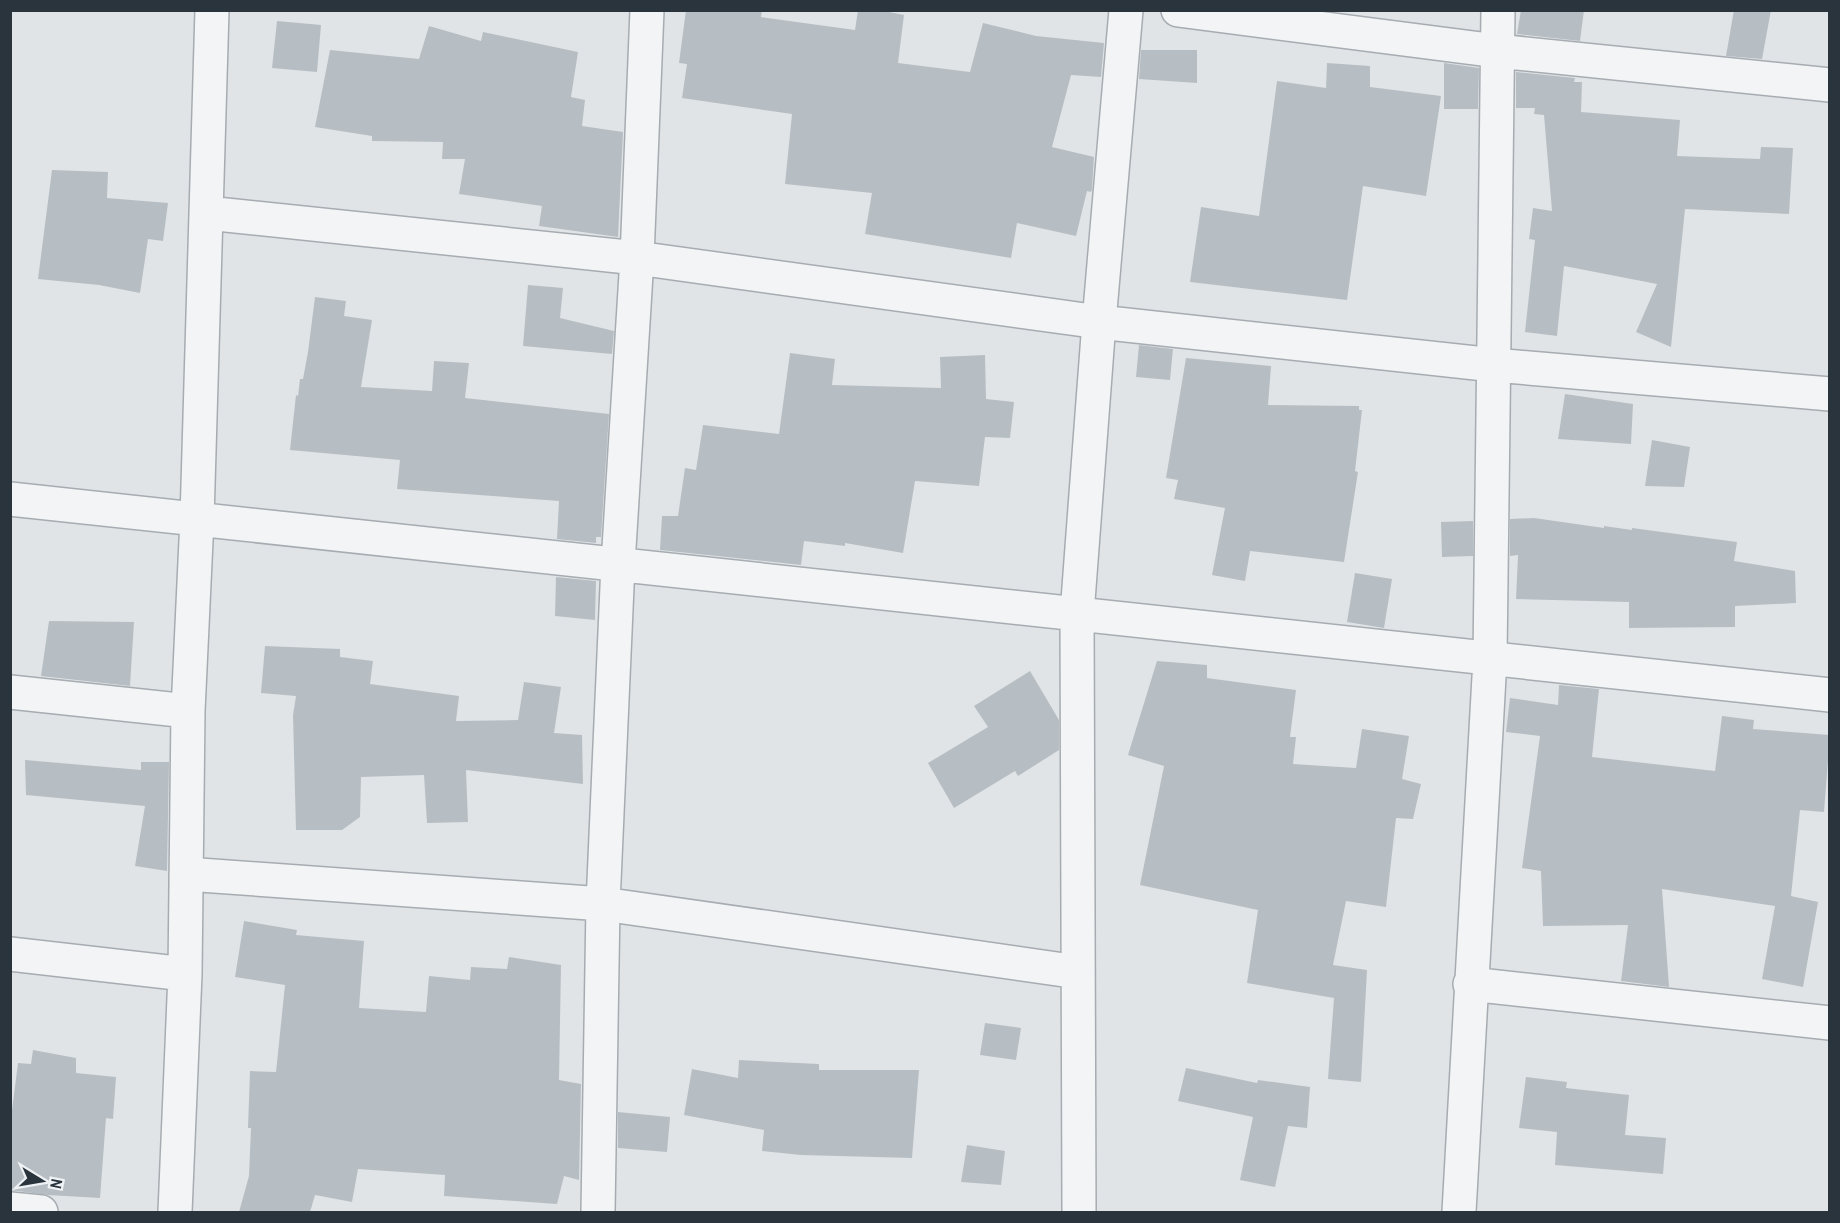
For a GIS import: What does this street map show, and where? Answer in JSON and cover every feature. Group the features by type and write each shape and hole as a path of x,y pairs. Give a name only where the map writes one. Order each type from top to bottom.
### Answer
{"street":[{"path":"175,1212 185,974 188,711 207,213 212,10"},
{"path":"598,1212 603,904 618,564 637,258 647,10"},
{"path":"1079,1212 1077,614 1126,10"},
{"path":"1178,10 1497,51 1830,86"},
{"path":"1459,1212 1490,658 1498,10"},
{"path":"207,213 637,258 1099,322 1494,364 1830,394"},
{"path":"10,499 1830,695"},
{"path":"10,692 188,711"},
{"path":"186,874 603,904 1078,972"},
{"path":"10,954 185,974"},
{"path":"1470,984 1830,1023"},
{"path":"10,1209 41,1212"}],"building":[{"path":"686,10 762,10 761,17 855,30 858,10 879,10 904,15 898,63 970,72 983,23 1036,36 1104,43 1101,77 1071,75 1052,147 1094,157 1092,189 1091,192 1087,191 1076,236 1017,223 1011,258 865,234 872,193 785,184 792,114 682,98 687,64 679,63"},
{"path":"1521,10 1584,10 1580,41 1517,34"},
{"path":"1734,10 1771,10 1762,59 1726,56"},
{"path":"277,21 321,25 317,72 272,68"},
{"path":"429,26 481,41 483,32 578,52 571,97 585,100 582,126 623,132 618,237 539,226 542,206 459,194 465,159 442,159 443,142 372,141 372,136 315,127 330,50 419,59"},
{"path":"1141,50 1197,50 1197,83 1139,79"},
{"path":"1327,63 1370,66 1370,87 1441,96 1426,196 1363,186 1347,300 1190,282 1201,207 1259,216 1277,81 1326,88"},
{"path":"1444,63 1479,68 1478,109 1444,109"},
{"path":"1516,72 1575,78 1574,82 1582,82 1581,112 1680,120 1677,156 1760,159 1761,147 1793,148 1789,214 1685,209 1671,347 1636,332 1657,284 1564,266 1557,336 1525,332 1535,240 1529,239 1533,208 1552,211 1544,115 1534,114 1535,108 1516,108"},
{"path":"52,170 108,172 107,198 168,203 163,241 148,239 140,293 99,285 38,279"},
{"path":"528,285 563,288 560,318 614,331 612,354 523,346"},
{"path":"315,297 346,301 344,316 372,320 361,387 432,391 434,361 469,363 465,398 609,414 601,537 596,537 596,543 557,539 559,501 397,489 400,460 290,450 296,395 298,396 300,379 303,379"},
{"path":"1139,345 1173,349 1170,380 1136,377"},
{"path":"790,353 835,359 832,385 941,388 940,357 985,355 986,399 1014,402 1010,438 985,437 979,486 915,481 903,553 845,543 845,546 804,541 801,565 660,550 662,516 678,516 685,468 696,470 703,425 779,434"},
{"path":"1186,358 1271,366 1268,405 1359,406 1359,410 1362,410 1355,471 1358,472 1344,562 1250,551 1245,581 1212,575 1225,508 1174,499 1178,480 1166,478"},
{"path":"1565,394 1633,404 1631,444 1558,439"},
{"path":"1652,440 1690,447 1684,487 1645,486"},
{"path":"1534,518 1737,542 1734,561 1795,571 1796,603 1735,606 1735,627 1629,628 1629,602 1516,599 1518,555 1510,556 1510,519"},
{"path":"1473,521 1473,556 1442,557 1441,522"},
{"path":"1355,573 1392,579 1384,628 1347,622"},
{"path":"556,577 596,581 595,620 555,616"},
{"path":"49,621 134,622 130,686 41,676"},
{"path":"265,646 340,649 340,657 373,661 370,684 459,696 456,721 518,720 524,682 561,687 554,733 582,735 583,784 466,770 468,822 427,823 424,775 361,777 360,817 342,830 296,830 293,715 296,696 261,693"},
{"path":"1157,661 1207,665 1207,678 1296,690 1290,737 1296,737 1293,764 1356,768 1362,729 1409,736 1402,779 1421,784 1413,819 1396,818 1386,907 1346,901 1333,965 1367,970 1361,1082 1328,1079 1334,998 1247,983 1258,910 1140,885 1164,766 1128,755"},
{"path":"1030,671 1059,720 1059,750 1018,776 1015,771 954,808 928,763 988,727 974,706"},
{"path":"1559,685 1599,689 1592,757 1715,771 1722,716 1754,720 1753,729 1830,735 1824,812 1800,810 1791,896 1818,902 1803,987 1762,979 1775,906 1662,889 1669,987 1621,981 1628,925 1543,926 1541,871 1522,868 1540,736 1506,732 1510,698 1558,705"},
{"path":"25,760 141,770 141,762 169,762 167,871 135,866 145,806 26,795"},
{"path":"244,921 297,930 296,935 364,941 359,1008 426,1012 429,976 470,980 471,967 507,969 509,957 561,965 559,1080 581,1084 579,1180 564,1176 557,1204 444,1196 445,1175 358,1169 352,1202 315,1195 310,1212 239,1212 249,1176 250,1071 276,1072 285,985 235,977"},
{"path":"985,1023 1021,1028 1016,1060 980,1055"},
{"path":"33,1050 76,1058 76,1073 116,1077 113,1119 106,1118 100,1198 10,1190 10,1126 18,1063 31,1064"},
{"path":"739,1060 819,1064 819,1070 919,1070 912,1158 801,1155 762,1151 764,1130 684,1115 692,1069 738,1078"},
{"path":"1186,1068 1257,1083 1258,1080 1310,1087 1307,1128 1288,1126 1275,1187 1240,1180 1253,1117 1178,1101"},
{"path":"1526,1077 1567,1082 1566,1088 1629,1095 1625,1135 1666,1138 1663,1174 1555,1165 1557,1132 1519,1128"},
{"path":"618,1112 670,1117 667,1152 618,1148"},
{"path":"967,1145 1005,1151 1001,1185 961,1182"}]}
